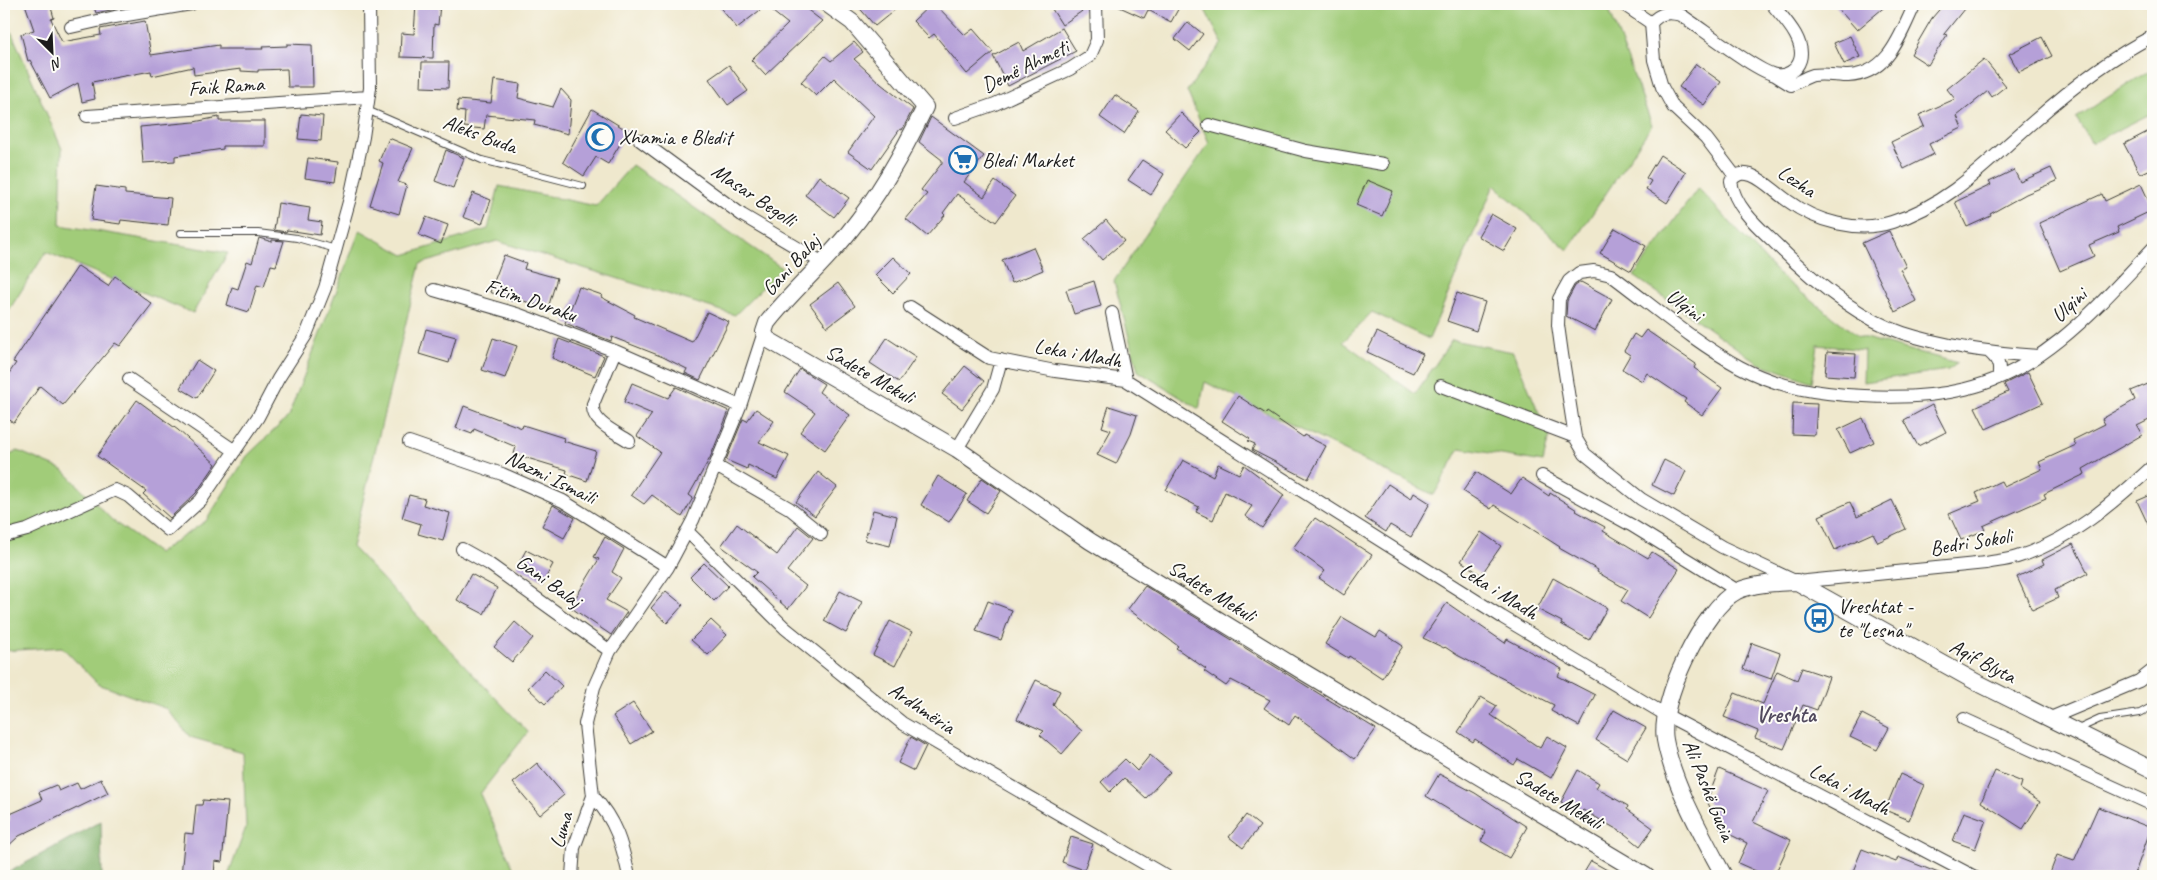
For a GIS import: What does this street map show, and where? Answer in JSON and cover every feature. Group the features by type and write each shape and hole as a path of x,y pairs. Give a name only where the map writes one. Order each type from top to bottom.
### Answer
{"street":[{"path":"71,27 115,16 191,4"},
{"path":"4,536 27,530 115,490 128,496 168,530 201,500 235,451 258,417 278,379 306,335 326,288 350,198 367,110 369,4"},
{"name":"Demë Ahmeti","path":"955,118 995,104 1070,69 1090,56 1097,40 1096,4"},
{"path":"1623,4 1651,23"},
{"path":"1772,4 1789,25 1798,41 1801,58 1797,68 1787,74 1775,75"},
{"path":"1916,4 1893,50 1883,62 1872,70 1850,76 1813,76 1791,85 1759,68 1681,15 1669,13 1658,15 1651,23 1654,60 1662,86 1674,107 1706,138 1735,176 1732,181 1732,190 1741,207 1795,264 1835,296 1871,318 1902,333 1988,351 2038,356"},
{"name":"Gani Balaj","path":"593,796 585,724 594,687 610,651 668,568 687,531 740,406 764,332 773,316 850,231 902,154 925,107 852,22 834,6"},
{"name":"Lezha","path":"1735,176 1744,173 1752,176 1790,203 1813,216 1830,221 1864,226 1890,223 1918,213 1943,200 1971,178 2068,91 2103,65 2153,36"},
{"name":"Faik Rama","path":"87,116 368,97"},
{"path":"1209,125 1306,151 1383,164"},
{"name":"Masar Begolli","path":"640,140 742,215 823,263"},
{"name":"Ulqini","path":"1797,582 1722,547 1641,499 1585,454 1575,437 1558,325 1560,299 1569,281 1579,273 1594,271 1610,275 1698,340 1740,367 1766,379 1796,389 1829,394 1866,396 1929,396 1966,389 1998,378 2038,356 2062,338 2153,248"},
{"name":"Fitim Duraku","path":"434,290 520,315 615,351 740,406"},
{"name":"Leka i Madh","path":"910,307 989,358 1055,371 1126,380 1502,617 1666,715 1973,876"},
{"path":"1112,314 1126,380"},
{"name":"Sadete Mekuli","path":"764,332 773,343 957,449 1090,541 1310,676 1646,876"},
{"path":"615,351 592,410 597,419 629,441"},
{"path":"1988,351 1996,357 1999,364 1998,378"},
{"name":"Leka i Madh","path":"957,449 993,389 1001,360"},
{"path":"129,379 235,451"},
{"path":"1441,386 1575,437"},
{"name":"Nazmi Ismaili","path":"409,442 502,474 564,501 668,568"},
{"path":"716,466 789,508 820,534"},
{"name":"Bedri Sokoli","path":"1797,582 1986,563 2017,557 2079,527 2114,503 2153,466"},
{"path":"1542,476 1631,525 1738,591"},
{"name":"Ardhmëria","path":"687,531 785,628 902,724 1166,876"},
{"name":"Gani Balaj","path":"462,549 489,564 610,651"},
{"name":"Ali Pashë Gucia","path":"1724,876 1687,802 1673,767 1665,739 1666,715 1675,681 1702,626 1722,600 1738,591 1764,584 1797,582"},
{"name":"Aqif Blyta","path":"1797,582 1936,661 2048,719 2153,770"},
{"path":"2048,719 2138,681 2153,670"},
{"path":"1964,719 2153,805"},
{"path":"593,796 606,810 620,838 629,876"},
{"name":"Luma","path":"572,876 574,848 593,796"}],"lane":[{"name":"Aleks Buda","path":"367,110 482,160 583,186"},
{"path":"181,233 258,233 297,238 336,248"},
{"path":"2074,731 2100,719 2140,713 2153,706"}],"green space":[{"path":"1202,4 1607,4 1652,125 1568,250 1494,185 1429,339 1372,312 1343,342 1415,394 1452,340 1513,352 1549,436 1543,462 1460,448 1434,495 1205,382 1199,409 1138,371 1114,281 1209,143 1187,91 1222,43"},
{"path":"4,15 62,149 60,225 228,253 193,313 46,252 4,318"},
{"path":"2153,68 2153,115 2148,115 2092,143 2076,118"},
{"path":"632,165 782,268 735,315 497,241 420,264 352,547 528,732 480,794 517,876 228,876 246,827 243,752 190,737 167,709 98,684 62,647 4,651 4,458 18,451 63,470 113,521 158,553 206,521 247,456 288,417 360,230 404,255 488,229 499,186 596,206"},
{"path":"1698,188 1781,277 1858,336 1958,363 1948,370 1863,382 1864,350 1818,345 1812,382 1758,363 1634,276"},
{"path":"101,821 102,876 4,876 4,875"}],"building":[{"path":"25,4 50,4 54,18 51,19 62,42 101,35 100,29 145,21 151,55 219,45 219,49 263,49 262,47 287,46 287,44 312,45 313,87 288,87 287,69 258,70 258,72 241,71 241,69 194,75 193,67 152,76 151,71 92,82 95,99 82,102 78,83 50,98 30,60 28,61 21,34 34,30"},
{"path":"93,4 113,4 115,9 96,13"},
{"path":"416,4 440,4 438,25 434,24 433,58 400,57 401,33 414,34"},
{"path":"717,4 768,4 737,28"},
{"path":"780,4 800,4 822,21 765,75 751,60 788,24 773,12"},
{"path":"856,4 902,4 875,26"},
{"path":"931,4 935,4 965,35 973,29 993,52 967,74 934,34 929,38 913,21"},
{"path":"1060,4 1088,4 1088,7 1062,25 1052,9"},
{"path":"1113,4 1181,4 1171,22 1148,10 1144,18"},
{"path":"1834,4 1888,4 1857,30"},
{"path":"1944,4 1968,4 1944,34 1947,35 1928,65 1911,54 1932,18"},
{"path":"1188,22 1203,34 1190,51 1175,39"},
{"path":"1062,28 1076,51 1008,86 993,56 1019,42 1023,51"},
{"path":"1850,36 1860,57 1844,64 1834,43"},
{"path":"2042,37 2052,56 2019,72 2009,54"},
{"path":"854,42 863,52 854,59 881,84 913,109 902,130 900,129 872,169 848,152 874,116 834,78 816,96 801,82 825,56 831,61"},
{"path":"1984,59 2006,86 1992,97 1988,91 1957,116 1962,128 1929,144 1934,154 1904,169 1891,142 1924,126 1919,115 1955,99 1947,89"},
{"path":"422,62 449,62 448,88 421,87"},
{"path":"1696,64 1721,82 1704,105 1679,87"},
{"path":"729,65 748,91 728,105 709,79"},
{"path":"494,80 520,84 518,98 553,107 561,89 571,100 568,134 534,125 535,120 486,115 484,129 464,127 465,112 457,111 458,100 491,103"},
{"path":"1115,95 1139,111 1124,134 1100,117"},
{"name":"Xhamia e Bledit","path":"592,109 628,131 608,164 596,157 584,176 563,162"},
{"path":"1181,113 1201,132 1185,148 1165,130"},
{"path":"301,114 323,116 321,141 298,139"},
{"path":"219,117 219,121 265,121 265,146 223,146 223,149 175,156 175,161 143,163 140,127 194,122"},
{"path":"931,117 984,156 964,182 984,197 995,181 1015,196 996,222 957,194 943,213 945,215 927,236 906,219 927,194 921,190 942,163 942,160 919,142"},
{"path":"2153,129 2153,168 2140,174 2124,144"},
{"path":"389,138 413,148 398,182 407,185 399,214 370,205 383,163 379,161"},
{"path":"446,150 464,158 453,188 435,181"},
{"path":"1660,155 1686,172 1667,203 1646,189 1651,181 1646,178"},
{"path":"308,158 338,162 335,182 305,178"},
{"path":"1142,160 1164,174 1151,195 1128,180"},
{"path":"2051,168 2057,181 2026,194 1990,214 1991,216 1967,227 1955,202 1991,185 1989,182 2014,170 2020,182"},
{"path":"819,176 849,198 834,217 805,195"},
{"path":"1367,180 1393,191 1382,216 1356,205"},
{"path":"2141,184 2153,210 2117,227 2119,232 2089,245 2094,256 2060,271 2039,223 2102,194 2105,201"},
{"path":"96,186 125,190 125,194 171,198 168,225 121,220 120,224 91,220"},
{"path":"473,193 491,200 482,224 463,217"},
{"path":"278,203 310,208 308,220 322,222 320,235 274,230"},
{"path":"1491,214 1517,229 1504,251 1478,236"},
{"path":"426,217 448,225 441,244 419,235"},
{"path":"1106,220 1124,241 1102,260 1084,239"},
{"path":"1615,228 1646,246 1631,271 1600,253"},
{"path":"1889,231 1906,267 1900,269 1916,301 1895,312 1862,243"},
{"path":"259,238 272,242 272,240 284,241 276,266 271,265 264,287 257,285 249,312 227,305 232,287 238,289 247,261 252,263"},
{"path":"1033,247 1043,270 1012,283 1002,260"},
{"path":"504,255 526,263 524,269 557,278 548,308 513,298 512,301 490,292"},
{"path":"893,257 911,274 893,293 875,275"},
{"path":"78,266 108,286 115,276 152,304 120,346 115,343 63,405 40,386 14,423 4,416 4,381 16,363 13,362"},
{"path":"1094,281 1101,306 1074,314 1066,290"},
{"path":"1581,282 1612,299 1595,331 1566,316 1567,301 1575,286"},
{"path":"838,283 855,306 827,327 810,304"},
{"path":"579,287 602,295 601,297 635,315 634,317 692,342 707,312 729,322 700,380 685,373 687,369 663,357 612,337 611,341 565,323"},
{"path":"1457,293 1485,302 1476,331 1447,321"},
{"path":"426,329 456,337 449,363 419,354"},
{"path":"1646,330 1696,364 1694,368 1722,388 1702,415 1684,402 1686,399 1647,373 1642,381 1622,369 1630,355 1624,351 1634,334 1640,338"},
{"path":"1377,332 1423,354 1413,373 1367,352"},
{"path":"493,338 517,346 505,378 482,370"},
{"path":"887,338 916,357 899,382 870,363"},
{"path":"559,339 604,356 595,376 552,358"},
{"path":"1827,352 1856,354 1854,377 1825,375"},
{"path":"197,360 214,371 197,398 180,388"},
{"path":"965,366 984,381 962,409 942,394"},
{"path":"800,369 824,384 819,392 850,415 825,450 800,432 815,412 785,392"},
{"path":"2028,372 2043,403 1986,429 1975,407 2008,392 2004,384"},
{"path":"632,383 668,398 676,387 729,411 710,458 689,495 693,498 682,517 652,495 644,504 631,495 660,452 637,436 652,414 624,402"},
{"path":"2148,384 2153,397 2153,418 2137,426 2142,435 2083,469 2085,474 2044,494 2046,498 1983,526 1985,530 1961,540 1949,514 1980,501 1976,493 2001,481 2004,487 2042,469 2039,462 2076,445 2073,440 2105,424 2102,419 2135,400 2131,391"},
{"path":"1238,396 1266,414 1267,412 1303,437 1304,435 1326,446 1308,479 1252,450 1255,444 1248,441 1250,439 1222,421"},
{"path":"137,400 178,430 216,464 196,493 170,518 143,494 146,491 97,456"},
{"path":"1793,403 1817,404 1815,435 1792,434"},
{"path":"1932,405 1946,432 1918,446 1904,420"},
{"path":"464,406 522,428 523,425 564,438 563,441 596,451 587,481 566,474 567,470 514,454 516,447 474,429 472,434 456,428"},
{"path":"1109,406 1137,415 1131,434 1116,464 1097,455 1111,430 1102,427"},
{"path":"756,409 774,421 759,442 789,456 777,479 748,465 747,469 726,460 743,419 747,421"},
{"path":"1863,418 1874,442 1850,453 1838,430"},
{"path":"1183,460 1213,476 1218,464 1239,474 1244,465 1284,495 1262,528 1245,516 1252,506 1225,492 1213,520 1196,512 1199,507 1166,490"},
{"path":"1664,460 1686,471 1674,496 1652,485"},
{"path":"818,472 837,487 815,516 796,502"},
{"path":"1476,472 1511,494 1522,478 1549,496 1550,493 1576,511 1605,527 1603,531 1648,558 1652,552 1679,569 1648,618 1621,601 1628,590 1494,505 1491,509 1463,491"},
{"path":"938,476 967,494 949,522 921,505"},
{"path":"982,478 1001,491 986,513 967,501"},
{"path":"1388,484 1411,499 1414,493 1430,503 1411,537 1390,525 1386,532 1365,518"},
{"path":"2153,494 2153,535 2137,501"},
{"path":"409,495 425,499 423,505 450,513 443,541 418,534 421,524 402,518"},
{"path":"1892,500 1906,529 1878,542 1873,533 1835,550 1819,516 1850,502 1857,517"},
{"path":"553,505 575,518 564,538 542,526"},
{"path":"873,510 897,516 890,546 865,540"},
{"path":"1315,518 1372,555 1344,595 1319,578 1325,571 1293,548"},
{"path":"737,524 777,555 798,526 813,538 787,571 806,586 788,609 752,577 757,572 721,546"},
{"path":"1481,532 1501,546 1481,575 1461,561"},
{"path":"605,537 624,549 612,572 621,578 606,600 627,612 611,635 570,607 599,559 594,557"},
{"path":"2073,544 2088,573 2055,590 2058,598 2032,610 2017,577 2044,564 2042,560"},
{"path":"526,550 553,564 544,581 517,567"},
{"path":"704,563 728,586 714,601 690,577"},
{"path":"471,574 497,588 484,614 457,600"},
{"path":"1553,578 1607,608 1589,640 1561,624 1562,622 1537,609"},
{"path":"1145,586 1376,729 1355,759 1295,715 1289,725 1264,708 1270,700 1231,680 1226,686 1176,648 1178,646 1128,609"},
{"path":"666,591 683,605 667,623 651,608"},
{"path":"840,591 862,602 846,633 824,621"},
{"path":"988,601 1012,610 1001,640 976,631"},
{"path":"1447,603 1505,643 1507,639 1562,669 1558,676 1595,695 1579,726 1551,711 1554,705 1445,647 1423,638"},
{"path":"1342,617 1376,637 1380,631 1403,646 1382,678 1349,656 1348,658 1325,644"},
{"path":"711,620 727,635 708,655 691,640"},
{"path":"890,621 912,632 895,666 873,655"},
{"path":"515,622 533,638 512,662 494,647"},
{"path":"1752,643 1780,653 1771,679 1743,669"},
{"path":"1802,668 1829,677 1817,710 1803,705 1784,749 1755,738 1758,731 1724,717 1735,693 1763,704 1777,671 1797,680"},
{"path":"545,670 562,686 545,704 528,688"},
{"path":"1036,680 1060,691 1053,705 1082,731 1062,754 1040,735 1044,731 1017,719"},
{"path":"1481,697 1497,706 1491,715 1540,748 1547,736 1567,748 1551,778 1518,759 1514,765 1475,739 1473,742 1458,732"},
{"path":"633,703 652,731 631,744 613,716"},
{"path":"1614,710 1646,728 1627,759 1596,740"},
{"path":"1862,714 1889,728 1877,750 1850,737"},
{"path":"911,737 926,746 914,771 898,763"},
{"path":"1150,755 1170,772 1146,798 1124,778 1110,792 1101,782 1125,759 1137,771"},
{"path":"537,763 564,795 540,815 513,783"},
{"path":"1719,769 1768,791 1753,822 1791,840 1774,876 1767,876 1738,863 1747,843 1721,830 1707,801"},
{"path":"1578,770 1599,783 1596,788 1628,806 1627,809 1653,828 1640,846 1625,834 1583,810 1580,814 1561,802"},
{"path":"1995,771 2022,782 2020,789 2040,802 2023,829 1981,802"},
{"path":"1439,774 1475,793 1527,827 1509,858 1481,841 1486,832 1426,796"},
{"path":"1900,774 1924,785 1909,820 1885,810"},
{"path":"101,779 108,793 19,836 4,850 4,823 10,820 8,815 42,800 39,792 56,785 59,791 77,783 80,789"},
{"path":"203,800 228,802 222,862 215,861 214,876 181,876 185,833 193,834 196,805 202,805"},
{"path":"2098,807 2151,828 2134,876 2049,876 2057,855 2074,861"},
{"path":"1964,812 1986,820 1975,849 1953,841"},
{"path":"1246,815 1260,826 1243,848 1229,837"},
{"path":"1071,837 1093,844 1084,870 1062,862"},
{"path":"1862,849 1896,862 1898,857 1946,876 1851,876"},
{"path":"1591,861 1618,876 1582,876"}],"place":[{"name":"Xhamia e Bledit","path":"600,137"},
{"name":"Bledi Market","path":"963,160"},
{"name":"Vreshtat - te \"Lesna\"","path":"1819,618"}],"district":[{"name":"Vreshta","path":"1786,715"}]}
